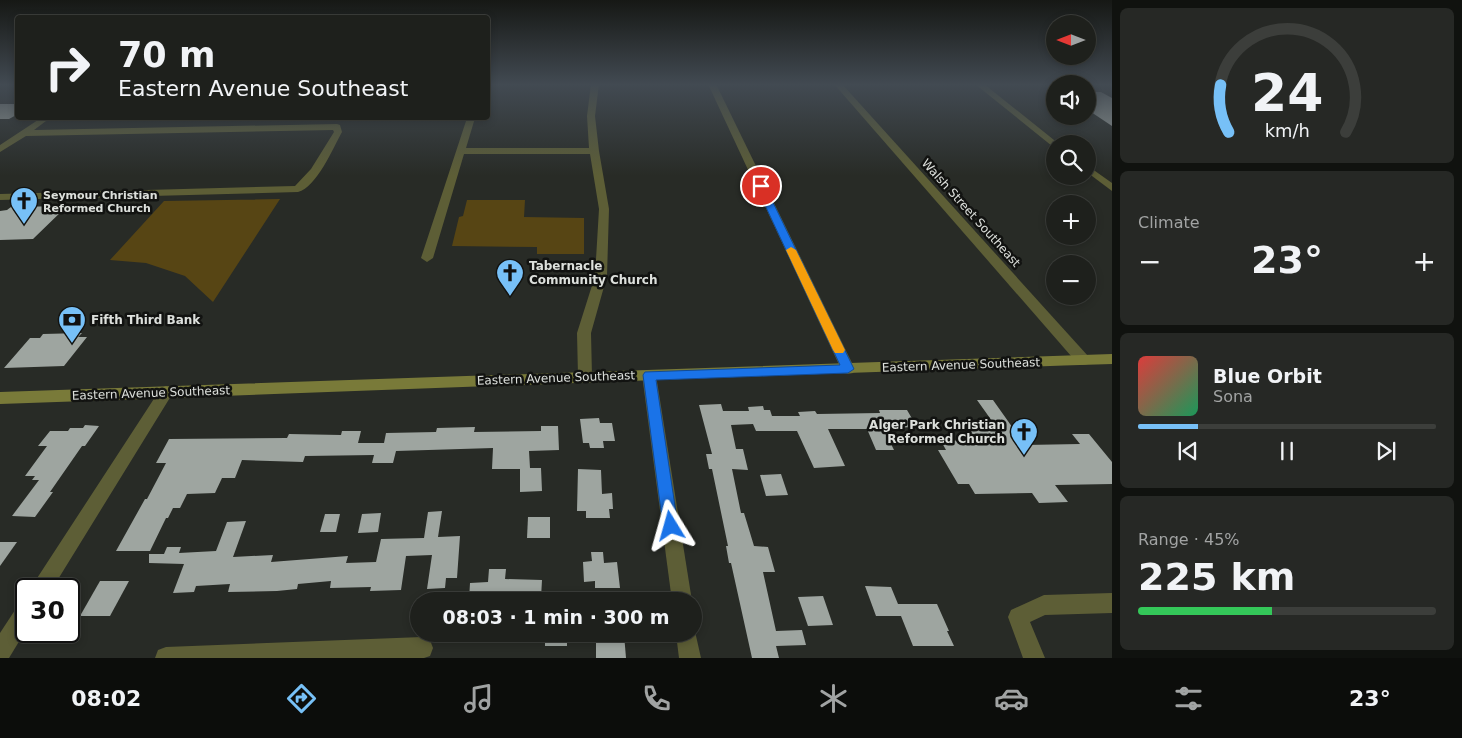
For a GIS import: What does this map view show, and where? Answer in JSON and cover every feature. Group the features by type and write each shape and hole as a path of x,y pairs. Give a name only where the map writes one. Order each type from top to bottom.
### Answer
{"main road":[{"name":"Eastern Avenue Southeast","path":"0,398 1112,359"}],"street":[{"path":"585,376 584,333 601,276 604,209 594,151 591,115"},
{"path":"727,115 848,369"},
{"name":"Walsh Street Southeast","path":"865,115 1083,360"},
{"path":"1018,115 1046,137"},
{"path":"0,149 43,120"},
{"path":"427,258 469,120"},
{"path":"0,197 298,189 313,174 338,132 337,127 23,133"},
{"path":"461,151 594,151"},
{"path":"1096,175 1112,188"},
{"path":"649,375 681,592"},
{"path":"47,578 166,392"},
{"path":"1034,658 1018,617 1044,605 1112,603"},
{"path":"0,652 15,628"},
{"path":"687,642 690,658"},
{"path":"166,658 422,648"}],"shaded area":[{"path":"280,199 213,302 185,276 146,263 110,260 164,201"},
{"path":"467,200 525,200 524,217 584,218 584,254 537,254 537,247 452,246 459,217 463,216"}],"building":[{"path":"0,115 15,115 9,119 0,119"},
{"path":"1096,115 1096,115 1112,115 1112,126"},
{"name":"Seymour Christian Reformed Church","path":"67,206 33,239 0,240 0,211 11,207"},
{"path":"82,333 78,337 87,337 64,366 4,368 30,338 40,338 43,334"},
{"name":"Alger Park Christian Reformed Church","path":"977,400 993,400 1025,445 1080,444 1072,434 1089,434 1112,462 1112,484 1055,485 1068,502 1039,503 1032,493 975,494 969,484 958,484 938,450 946,450 941,441 973,440 961,422 992,421"},
{"path":"721,404 723,411 749,411 748,407 763,406 764,410 770,410 772,416 800,416 798,412 815,411 817,414 880,413 879,410 907,410 917,427 883,428 894,450 876,450 867,429 828,429 845,466 814,468 797,431 756,431 753,424 731,425 736,449 743,449 748,470 732,469 741,513 744,513 754,546 768,547 775,572 763,572 776,631 802,630 806,645 776,646 779,658 752,658 731,563 729,563 726,546 728,546 712,469 709,469 706,454 712,454 699,405"},
{"path":"599,418 600,423 612,423 615,441 603,441 604,448 590,448 589,443 583,443 580,419"},
{"path":"85,425 99,426 85,446 82,446 35,517 12,516 39,480 32,480 35,476 25,476 47,446 38,446 50,431 68,431 70,428 83,428"},
{"path":"541,426 558,426 559,450 529,451 530,468 541,468 542,491 520,492 520,469 492,469 493,448 396,451 393,463 372,463 374,455 305,456 303,462 242,460 235,478 222,478 215,493 187,494 180,508 173,508 168,518 166,518 150,551 116,551 166,463 156,463 169,439 287,438 289,434 341,435 342,431 361,431 358,443 384,443 386,433 436,432 437,428 475,427 474,432 541,431"},
{"path":"578,469 601,470 602,494 612,493 613,509 609,509 610,518 586,518 586,511 577,511"},
{"path":"781,474 788,495 766,496 760,475"},
{"path":"442,511 438,537 460,536 457,578 446,578 445,588 427,589 432,555 406,556 401,590 370,591 371,587 330,588 331,581 298,584 297,589 277,591 228,592 230,584 196,586 194,592 173,593 184,564 149,563 149,554 164,554 167,547 181,547 179,553 216,551 227,522 246,521 233,557 273,555 271,562 348,556 346,563 376,562 381,539 424,538 428,512"},
{"path":"381,513 378,532 358,533 362,514"},
{"path":"325,514 340,514 336,532 320,532"},
{"path":"528,517 550,517 550,538 527,538"},
{"path":"0,542 17,542 0,566"},
{"path":"591,552 603,552 604,563 617,562 620,588 595,588 595,581 584,582 583,562 592,561"},
{"path":"489,569 506,569 505,579 542,580 541,592 469,592 470,583 488,582"},
{"path":"100,581 129,581 110,616 80,616"},
{"path":"865,586 891,587 898,604 937,604 954,646 913,646 901,616 876,616"},
{"path":"823,596 833,625 808,626 798,597"},
{"path":"545,642 567,642 567,646 545,646"},
{"path":"596,642 625,642 626,658 596,658"}],"slow traffic":[{"path":"791,250 839,350"}],"place":[{"name":"Seymour Christian Reformed Church","path":"24,225"},
{"name":"Tabernacle Community Church","path":"510,297"},
{"name":"Fifth Third Bank","path":"72,344"},
{"name":"Alger Park Christian Reformed Church","path":"1024,456"}],"route":[{"path":"671,526 649,375 848,369 761,186"}]}
